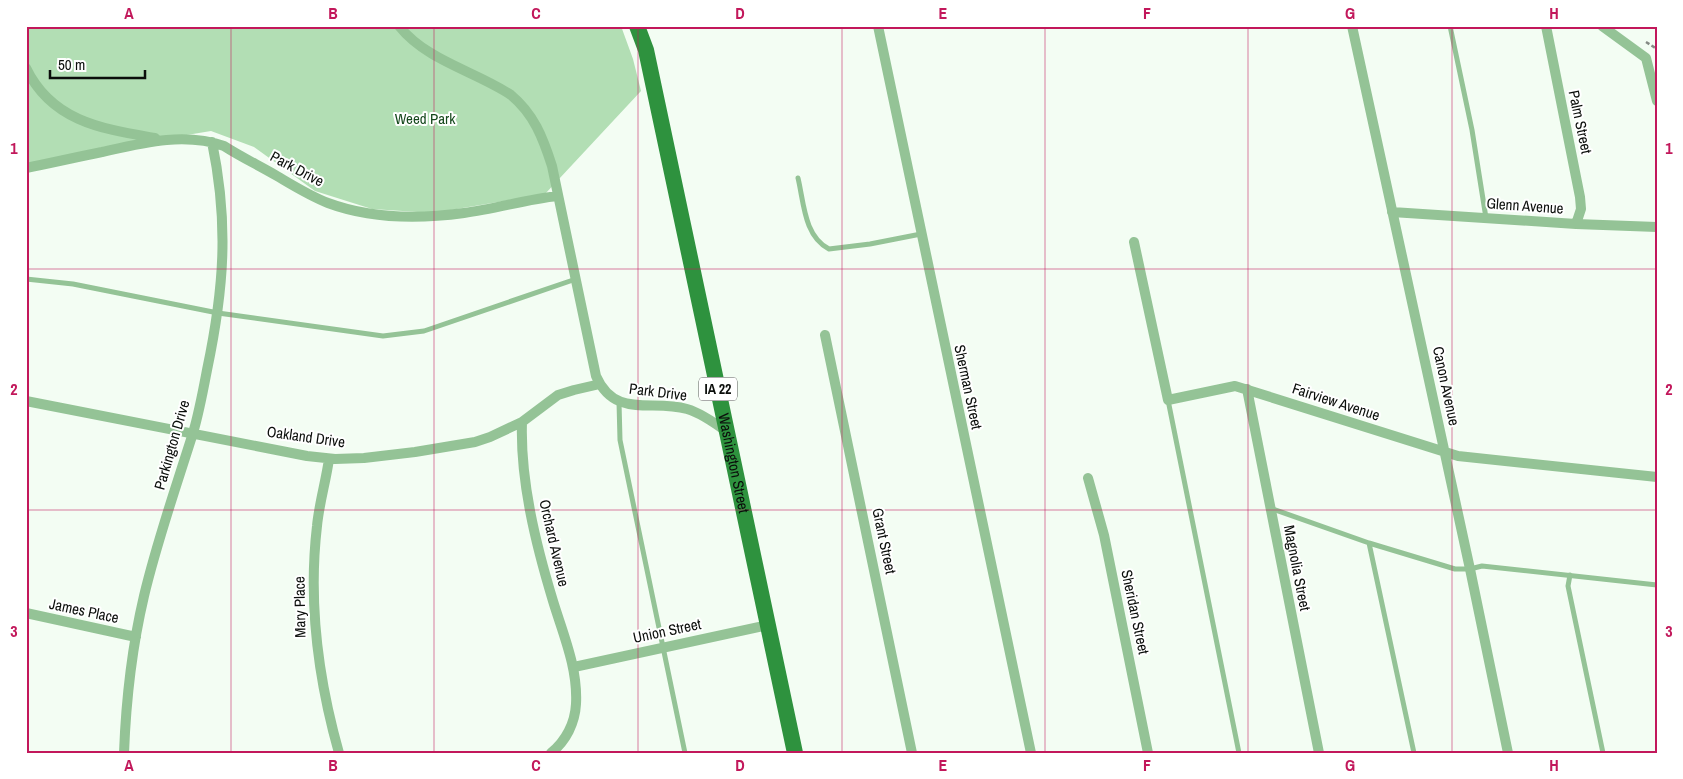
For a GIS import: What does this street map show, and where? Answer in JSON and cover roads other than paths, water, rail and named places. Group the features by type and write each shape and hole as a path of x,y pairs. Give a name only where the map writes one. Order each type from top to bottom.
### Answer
{"main road":[{"name":"Washington Street","path":"637,26 646,50 795,753"}],"street":[{"name":"Park Drive","path":"399,26 412,40 429,53 503,90 522,105 532,117 545,145 558,196 596,376 604,391 619,402 629,405 687,409 713,422 727,432"},
{"name":"Sherman Street","path":"878,26 1031,753"},
{"name":"Canon Avenue","path":"1352,26 1508,753"},
{"name":"Palm Street","path":"1546,26 1580,197 1581,208 1576,224"},
{"path":"1602,26 1646,58 1657,101"},
{"path":"26,68 39,88 56,106 68,115 84,122 113,130 164,139"},
{"name":"Park Drive","path":"26,168 164,139 198,140 224,146 300,190 352,210 411,217 450,215 558,196"},
{"name":"Parkington Drive","path":"124,753 130,676 145,593 194,432 218,313 224,253 222,198 212,142"},
{"name":"Glenn Avenue","path":"1392,212 1486,219 1657,227"},
{"path":"1134,242 1168,400"},
{"name":"Grant Street","path":"824,335 912,753"},
{"name":"Oakland Drive","path":"26,401 329,459 364,458 475,442 522,422 558,395 600,384"},
{"name":"Fairview Avenue","path":"1168,400 1235,386 1247,388 1458,456 1499,462 1657,477"},
{"name":"Magnolia Street","path":"1247,388 1319,753"},
{"name":"Orchard Avenue","path":"522,422 526,484 533,528 552,600 574,667 576,694 574,718 563,741 551,753"},
{"name":"Mary Place","path":"329,459 317,526 314,610 321,679 339,753"},
{"name":"Sheridan Street","path":"1088,478 1104,536 1148,753"},
{"name":"James Place","path":"26,613 136,637"},
{"name":"Union Street","path":"574,667 768,625"}],"lane":[{"path":"1450,26 1472,130 1486,219"},
{"path":"798,178 810,231 815,239 829,249 921,234"},
{"path":"26,278 73,284 218,313 382,336 424,331 576,279"},
{"path":"1168,400 1239,753"},
{"path":"619,402 620,440 685,753"},
{"path":"1270,508 1370,543 1455,569 1470,569 1482,566 1657,585"},
{"path":"1370,543 1414,753"},
{"path":"1570,575 1568,586 1603,753"}],"park label":[{"name":"Weed Park","path":"425,119"}]}
